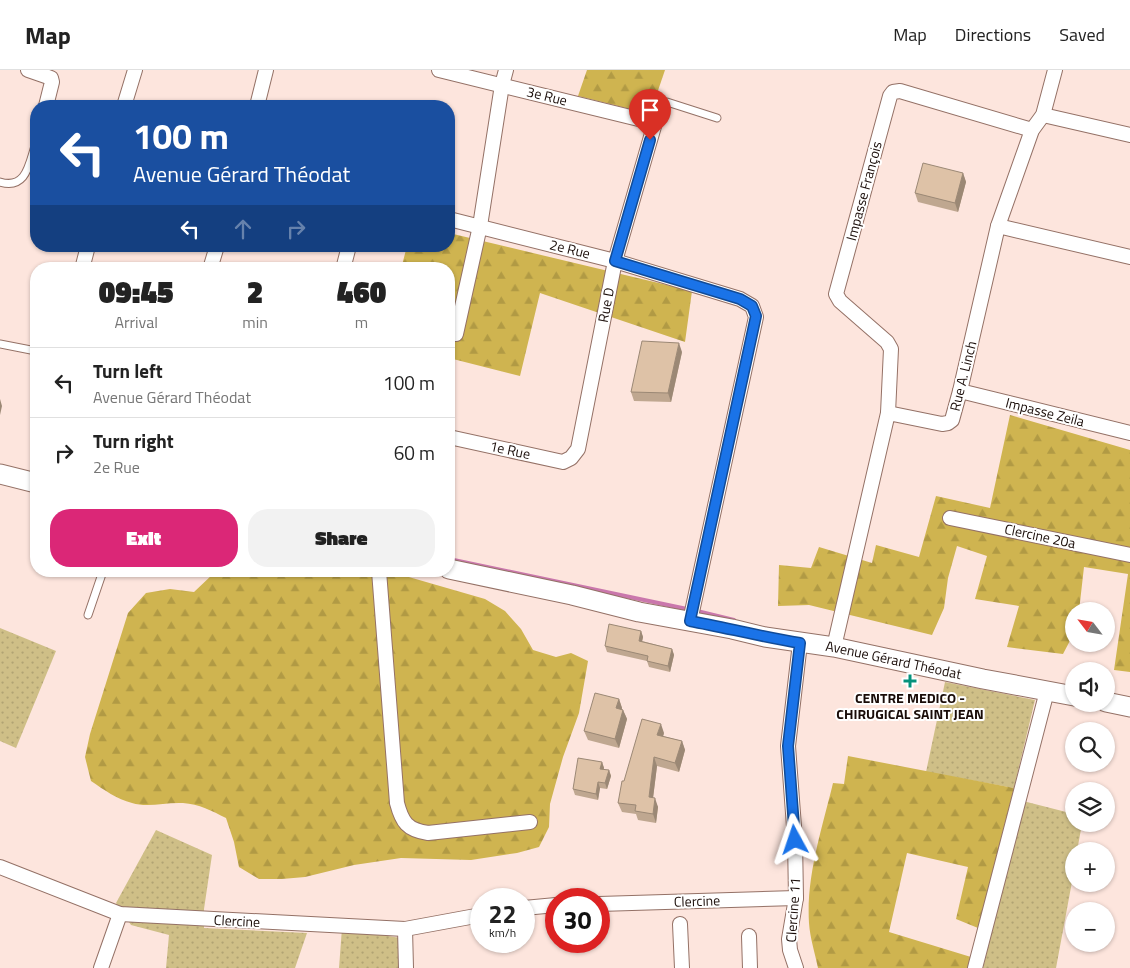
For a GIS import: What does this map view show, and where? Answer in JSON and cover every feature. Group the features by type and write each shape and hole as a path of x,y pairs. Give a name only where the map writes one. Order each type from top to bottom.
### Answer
{"street":[{"path":"28,70 51,78 52,82 48,100"},
{"path":"126,100 135,70"},
{"path":"258,100 266,70"},
{"name":"3e Rue","path":"439,70 655,123"},
{"path":"456,334 480,226 506,70"},
{"name":"Rue A. Linch","path":"888,413 942,424 952,420 998,226 1032,130 1043,114 1055,70"},
{"name":"Impasse François","path":"888,413 891,349 887,342 840,301 836,294 890,96 893,92 900,90 1032,130"},
{"path":"1043,114 1130,135"},
{"name":"Rue D","path":"571,458 578,449 615,261 655,123"},
{"name":"2e Rue","path":"455,220 615,261 740,299 752,306 756,316 690,621"},
{"path":"998,226 1130,257"},
{"name":"Impasse Zeila","path":"960,391 1130,433"},
{"path":"835,644 888,413"},
{"name":"1e Rue","path":"455,437 563,462 571,458"},
{"path":"0,474 30,482"},
{"name":"Clercine 20a","path":"950,518 1130,555"},
{"name":"Avenue Gérard Théodat","path":"455,570 572,595 639,612 732,629 765,638 800,643 835,644 906,664 1065,694"},
{"path":"379,577 397,803 400,816 406,825 416,832 428,833 530,822"},
{"name":"Clercine 11","path":"796,968 790,950 789,939 796,898 795,840 788,746 800,643"},
{"path":"975,968 1047,691"},
{"path":"1115,704 1130,707"},
{"name":"Clercine","path":"0,867 120,914 405,929 470,916"},
{"name":"Clercine","path":"610,904 796,898"},
{"path":"101,968 120,914"},
{"path":"680,924 682,968"},
{"path":"405,929 406,968"},
{"path":"749,936 750,968"}],"lane":[{"path":"655,123 667,102 718,118"},
{"path":"0,182 10,185 19,182 24,176 30,160"},
{"path":"0,344 30,350"},
{"path":"88,615 101,577"}],"shaded area":[{"path":"0,628 56,651 16,748 0,741"},
{"path":"945,682 1035,700 1014,788 926,772"},
{"path":"1023,801 1065,812 1065,832 1081,832 1079,842 1065,842 1065,892 1070,892 1068,902 1065,902 1065,920 1056,968 983,968"},
{"path":"156,830 212,855 204,909 204,928 307,933 295,968 166,968 169,935 131,925 116,903"},
{"path":"342,928 400,938 401,968 339,968"}],"green space":[{"path":"587,70 665,70 650,114 578,96"},
{"path":"455,234 692,291 685,342 540,293 520,376 455,360 455,262 403,262 405,252 455,252"},
{"path":"1010,415 1130,450 1130,672 1115,670 1128,574 1084,567 1080,602 1065,602 1065,650 1063,654 1007,647 1019,606 975,599 987,556 957,546 948,578 944,608 932,635 809,605 778,606 779,565 811,568 819,547 872,563 876,545 919,557 936,496 990,508"},
{"path":"210,577 409,577 485,599 505,611 521,629 533,650 556,657 571,653 588,661 579,713 563,757 550,804 549,827 539,847 517,853 471,860 401,858 354,865 305,877 259,879 239,867 234,842 226,818 205,808 189,804 144,805 132,803 116,797 91,781 85,757 90,734 128,613 146,593 170,589 194,592"},
{"path":"848,756 1014,788 978,928 956,919 968,867 907,853 889,932 971,957 970,968 818,968 809,923 812,870 833,783 844,784"}],"building":[{"path":"923,163 963,173 955,203 915,193"},
{"path":"642,341 679,343 668,393 631,392"},
{"path":"609,624 641,631 639,641 672,649 668,666 647,661 648,656 605,646"},
{"path":"595,693 619,699 616,708 623,710 615,739 584,731"},
{"path":"642,719 661,724 657,735 682,741 675,763 654,757 649,797 655,798 653,814 635,811 636,805 618,803 622,781 624,781"},
{"path":"578,758 602,762 600,769 609,770 605,783 598,782 596,794 573,789"}],"waterway":[{"path":"455,560 687,609"},
{"path":"697,611 734,620"}],"place":[{"name":"CENTRE MEDICO - CHIRUGICAL SAINT JEAN","path":"910,681"}],"route":[{"path":"650,140 615,261 740,299 752,306 756,316 690,621 765,638 800,643 788,746 795,840"}]}
